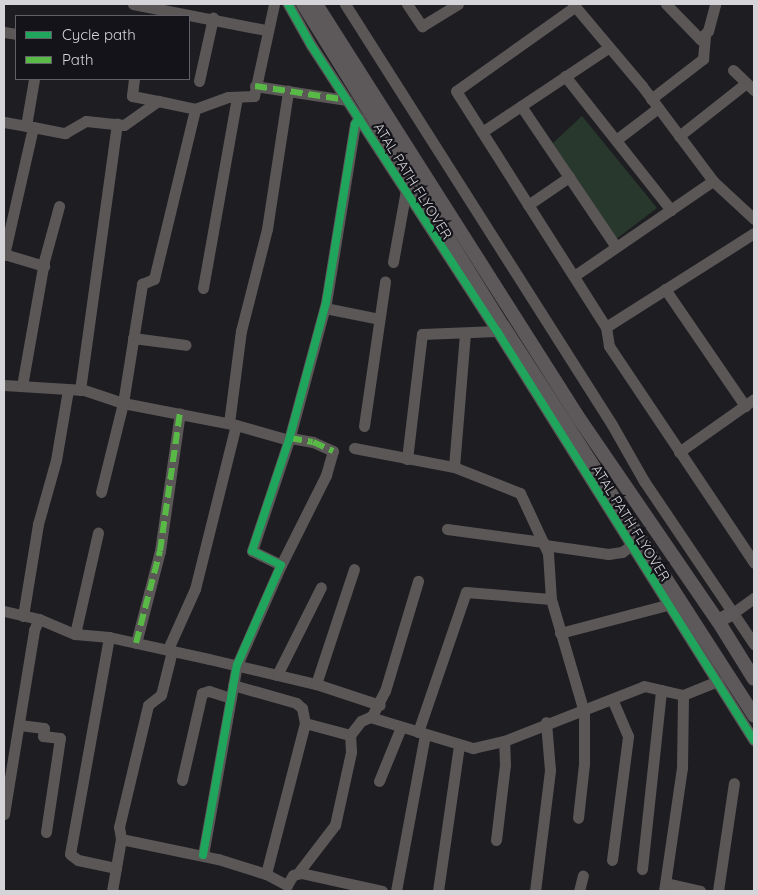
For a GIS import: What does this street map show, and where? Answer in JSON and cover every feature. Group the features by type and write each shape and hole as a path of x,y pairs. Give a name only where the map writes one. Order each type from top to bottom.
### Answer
{"main road":[{"name":"ATAL PATH FLYOVER","path":"312,7 576,414 718,621 754,679"},
{"name":"ATAL PATH FLYOVER","path":"312,7 503,326 698,638 754,716"},
{"path":"718,621 734,613"}],"street":[{"path":"133,4 145,11 165,7 266,30"},
{"path":"134,80 132,96 195,109 237,97 254,96 266,30 274,4"},
{"path":"288,4 347,100 497,331 632,545 667,605 698,638 717,681 754,740"},
{"path":"346,4 611,424 644,481 754,644"},
{"path":"407,4 422,26 458,4"},
{"path":"666,4 697,38 705,37"},
{"path":"616,140 703,59 705,37 715,4"},
{"path":"754,219 713,181 655,103 573,6 456,91 606,326 609,346 754,563"},
{"path":"199,81 213,18"},
{"path":"482,132 608,48"},
{"path":"679,136 750,86 733,70"},
{"path":"565,76 671,210"},
{"path":"34,80 29,127 4,254 44,266"},
{"path":"255,86 347,100"},
{"path":"112,891 121,839 119,827 148,705 161,695 170,654 194,589 232,424 241,331 267,230 288,91"},
{"path":"203,288 237,97"},
{"path":"4,122 65,133 86,122 124,125 158,101"},
{"path":"521,106 616,247"},
{"path":"101,492 123,403 142,284 154,279 195,109"},
{"path":"281,565 252,551 290,436 325,308 355,124 359,118"},
{"path":"23,616 38,524 74,390 117,124"},
{"path":"528,205 569,177"},
{"path":"574,276 713,181"},
{"path":"394,262 406,190"},
{"path":"22,386 44,266 59,206"},
{"path":"606,326 754,232"},
{"path":"364,426 385,282"},
{"path":"665,289 749,402 679,452"},
{"path":"325,308 379,319"},
{"path":"407,459 421,336 497,331"},
{"path":"454,467 465,333"},
{"path":"134,338 186,345"},
{"path":"4,385 74,390 123,403 290,436 313,442 333,451 326,475 281,565 235,675 203,855"},
{"path":"136,643 160,551 180,413"},
{"path":"354,448 454,467 520,493 544,543 550,568 551,599 584,712 584,764 578,818"},
{"path":"447,529 608,554 622,552 632,545"},
{"path":"75,634 98,533"},
{"path":"316,684 354,568"},
{"path":"121,839 203,855 266,874 288,889 335,825 352,752 350,735 361,721 375,712 418,581"},
{"path":"277,675 321,587"},
{"path":"396,891 421,728 466,592 551,599"},
{"path":"734,613 754,598"},
{"path":"560,633 667,605"},
{"path":"4,611 23,616 37,625 108,641 136,643 235,675 296,703 303,712 305,723 266,874"},
{"path":"4,814 37,625"},
{"path":"108,641 70,854 78,860 116,868"},
{"path":"235,675 277,675 316,684 401,726 421,728 459,746 473,748 504,741 546,722 584,712 644,686 683,695 717,681"},
{"path":"642,869 661,690"},
{"path":"182,780 202,693 209,691 231,698"},
{"path":"683,695 682,768 665,887 700,891"},
{"path":"612,699 628,736 612,860"},
{"path":"535,891 550,770 546,722"},
{"path":"305,723 350,735"},
{"path":"19,725 44,728 43,736 60,738 46,832"},
{"path":"379,781 401,726"},
{"path":"496,840 505,765 504,741"},
{"path":"438,891 459,746"},
{"path":"718,891 734,783"},
{"path":"298,873 382,891"},
{"path":"579,891 583,875"}],"green space":[{"path":"582,116 657,208 615,240 553,143"}],"marked path":[{"path":"255,86 347,100"},
{"path":"136,643 160,551 180,413"},
{"path":"290,438 313,442 333,451"}],"cycle path":[{"path":"288,4 311,45 497,331 754,740"},
{"path":"203,855 237,665 281,565 252,551 289,440 326,303 355,124 359,118"}]}
